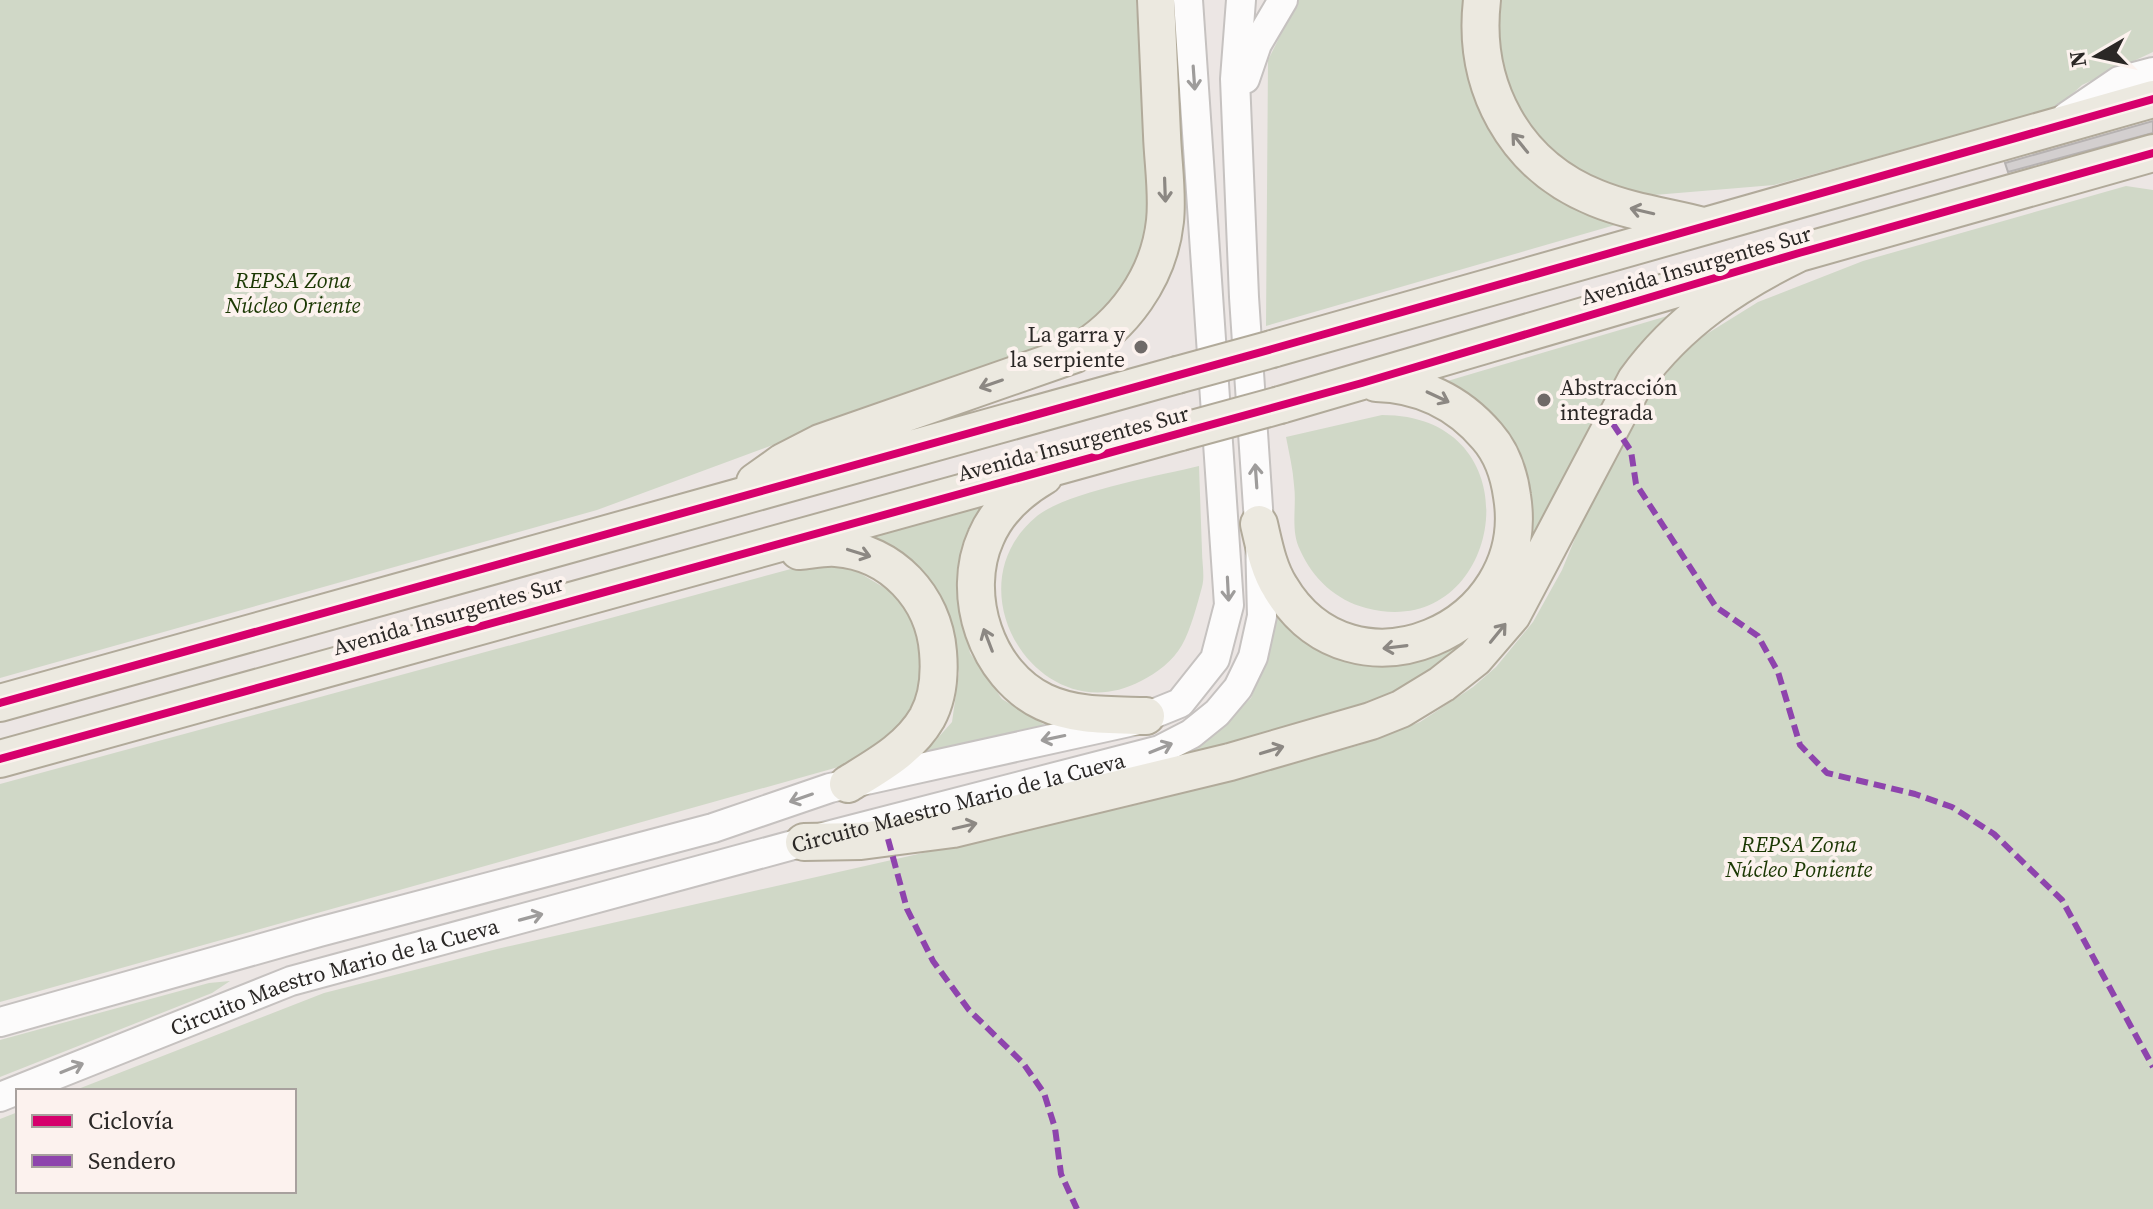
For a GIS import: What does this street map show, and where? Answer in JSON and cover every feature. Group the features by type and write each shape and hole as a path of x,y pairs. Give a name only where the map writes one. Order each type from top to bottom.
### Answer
{"main road":[{"path":"735,499 783,462 820,443 1063,359 1097,340 1116,323 1150,275 1163,238 1166,218 1156,0"},
{"path":"1482,0 1481,39 1487,80 1502,117 1527,152 1560,180 1598,199 1704,226"},
{"name":"Avenida Insurgentes Sur","path":"0,703 1272,349 2153,99"},
{"name":"Avenida Insurgentes Sur","path":"0,759 1362,383 1799,253 2153,153"},
{"path":"804,842 861,841 953,829 1244,758 1371,721 1422,697 1475,658 1512,615 1636,380 1649,362 1678,331 1714,301 1753,276 1799,253"},
{"path":"1259,524 1273,573 1289,600 1312,623 1340,640 1387,649 1414,644 1453,627 1484,600 1507,559 1513,532 1512,495 1501,456 1474,421 1436,395 1402,386 1362,383"},
{"path":"1076,461 1031,484 1006,507 990,528 976,574 980,617 997,661 1028,693 1043,702 1084,714 1146,716"},
{"path":"698,564 836,548 878,560 904,577 914,589 929,613 937,639 939,669 932,707 918,731 900,750 848,784"}],"street":[{"name":"Circuito Maestro Mario de la Cueva","path":"0,1022 319,932 713,828 848,784 1146,716 1180,703 1215,659 1229,605 1188,0"},
{"name":"Circuito Maestro Mario de la Cueva","path":"20,1089 291,981 804,842 1160,750 1191,734 1217,713 1238,688 1253,657 1262,616 1235,79 1241,0"},
{"path":"1237,135 1243,87 1257,44 1283,0"},
{"path":"2053,127 2119,81 2153,72"}],"green space":[{"name":"REPSA Zona Núcleo Oriente","path":"0,0 1136,0 1149,197 1149,221 1143,251 1119,297 1080,335 923,394 786,440 597,510 0,678"},
{"path":"1298,0 1467,0 1462,14 1474,90 1515,167 1615,225 1266,326 1268,60"},
{"path":"1502,0 2153,0 2153,52 2082,85 2058,107 1774,185 1642,196 1589,183 1542,156 1501,91 1498,28"},
{"name":"REPSA Zona Núcleo Poniente","path":"2126,186 2153,190 2153,1209 0,1209 0,1119 16,1113 16,1193 296,1193 296,1089 78,1089 324,993 497,949 1140,804 1360,745 1420,722 1473,687 1496,667 1533,622 1562,570 1593,495 1641,407 1680,356 1705,335 1758,302 1863,261"},
{"path":"1674,314 1530,548 1531,491 1521,459 1492,423 1444,382"},
{"path":"1382,415 1433,425 1466,450 1483,486 1485,525 1473,563 1449,593 1413,610 1366,608 1335,594 1312,570 1295,534 1295,493 1286,437"},
{"path":"1199,466 1203,583 1191,624 1178,651 1147,678 1104,692 1070,688 1041,671 1018,646 1004,614 1002,580 1012,546 1037,516 1069,499"},
{"path":"985,506 958,592 970,653 1002,699 1045,725 920,758 952,722 959,673 944,616 904,555 856,537"},
{"path":"826,563 858,572 898,596 925,641 920,698 900,737 849,764 0,1002 0,784 802,566"},
{"path":"1274,606 1436,652 1482,638 1423,680 1369,707 1191,753 1251,698 1269,651"},
{"path":"230,981 212,993 0,1077 0,1040 209,983"}],"building":[{"path":"2153,121 2153,133 2008,172 2005,163"}],"marked path":[{"path":"1613,424 1631,451 1636,484 1716,607 1758,636 1778,672 1800,745 1827,773 1915,794 1952,807 1994,834 2062,900 2153,1067"},
{"path":"888,839 907,909 933,961 969,1010 1023,1063 1044,1093 1055,1128 1061,1174 1077,1209"}],"cycle path":[{"path":"0,703 1272,349 2153,99"},
{"path":"0,759 1362,383 1799,253 2153,153"}],"place":[{"name":"La garra y la serpiente","path":"1141,347"},
{"name":"Abstracción integrada","path":"1544,400"}]}
